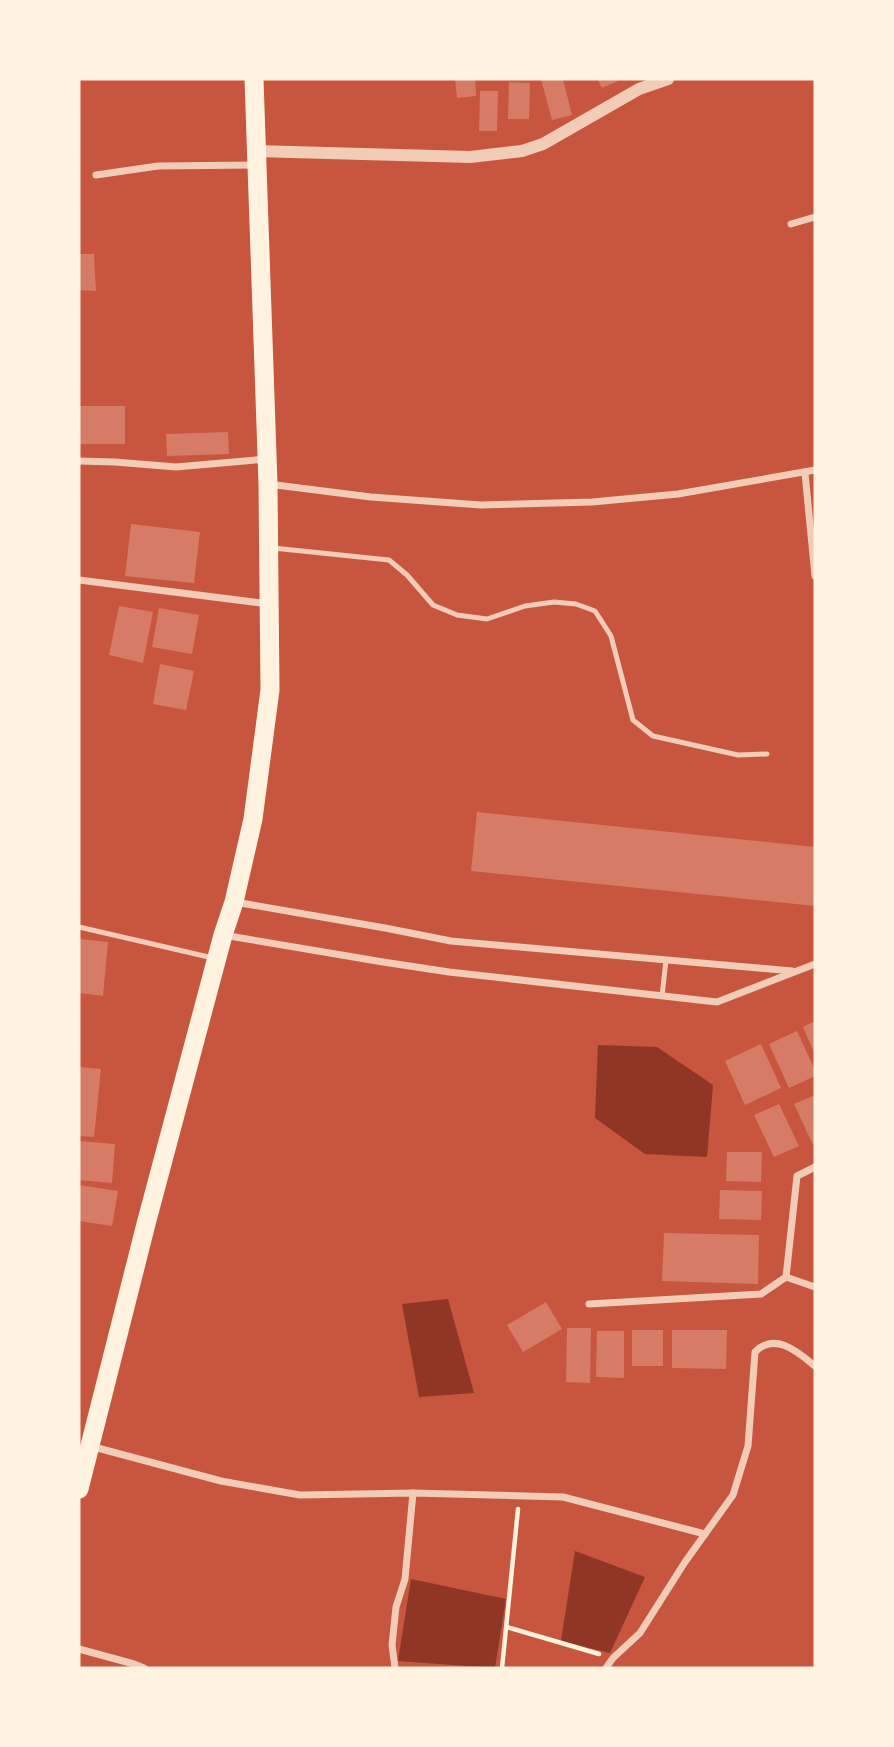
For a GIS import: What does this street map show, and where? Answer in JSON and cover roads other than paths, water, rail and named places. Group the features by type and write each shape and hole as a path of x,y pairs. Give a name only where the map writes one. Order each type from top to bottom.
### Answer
{"highway":[{"path":"79,1489 216,958 234,902 253,819 270,690 268,484 254,79"}],"street":[{"path":"96,176 158,166 256,158 470,157 522,151 543,144 639,89 668,79"},
{"path":"791,224 815,218"},
{"path":"79,461 176,467 267,459"},
{"path":"268,484 371,497 481,505 592,502 678,494 815,470"},
{"path":"805,473 815,576"},
{"path":"79,580 270,604"},
{"path":"234,902 451,941 796,972"},
{"path":"223,935 449,972 717,1002 815,964"},
{"path":"589,1304 761,1294 786,1277 797,1176 815,1167"},
{"path":"786,1277 815,1287"},
{"path":"606,1668 640,1633 685,1562 733,1495 748,1446 755,1352 759,1347 771,1343 787,1346 815,1366"},
{"path":"90,1446 221,1481 300,1495 413,1493 563,1497 705,1534"},
{"path":"395,1668 392,1645 396,1607 405,1579 413,1493"},
{"path":"79,1649 144,1668"}],"lane":[{"path":"269,548 389,560 407,575 433,605 457,615 487,619 525,606 554,602 576,604 595,611 611,636 633,720 653,736 698,748 738,755 766,754"},
{"path":"79,928 216,958"},
{"path":"662,996 666,960"}]}
